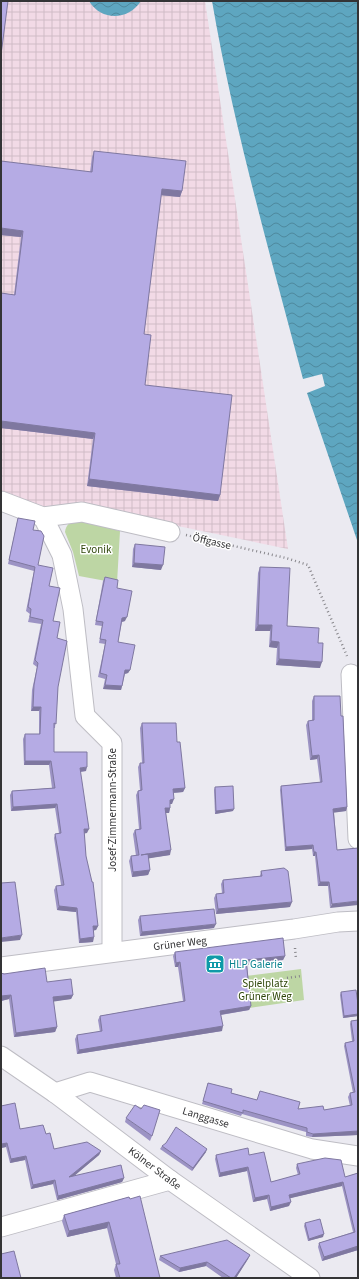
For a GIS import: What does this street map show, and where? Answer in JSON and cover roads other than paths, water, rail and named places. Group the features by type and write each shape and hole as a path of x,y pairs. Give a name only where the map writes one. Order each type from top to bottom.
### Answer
{"street":[{"path":"1,502 43,517 82,512 170,532"},
{"name":"Josef-Zimmermann-Straße","path":"43,517 62,555 73,609 85,716 112,743 112,952"},
{"path":"351,674 358,840"},
{"name":"Grüner Weg","path":"1,967 338,922 358,922"},
{"name":"Kölner Straße","path":"1,1056 55,1093 170,1180 310,1278"},
{"name":"Langgasse","path":"55,1093 90,1082 312,1149 358,1156"},
{"path":"1,1227 170,1180"}],"water":[{"path":"89,1 141,1 136,8 122,15 115,16 100,12 94,8"},
{"path":"212,1 358,1 358,543 307,393 325,386 322,374 303,379 242,144"}],"place":[{"name":"HLP Galerie","path":"215,964"}],"park label":[{"name":"Evonik","path":"96,549"},
{"name":"Spielplatz Grüner Weg","path":"265,989"}]}
